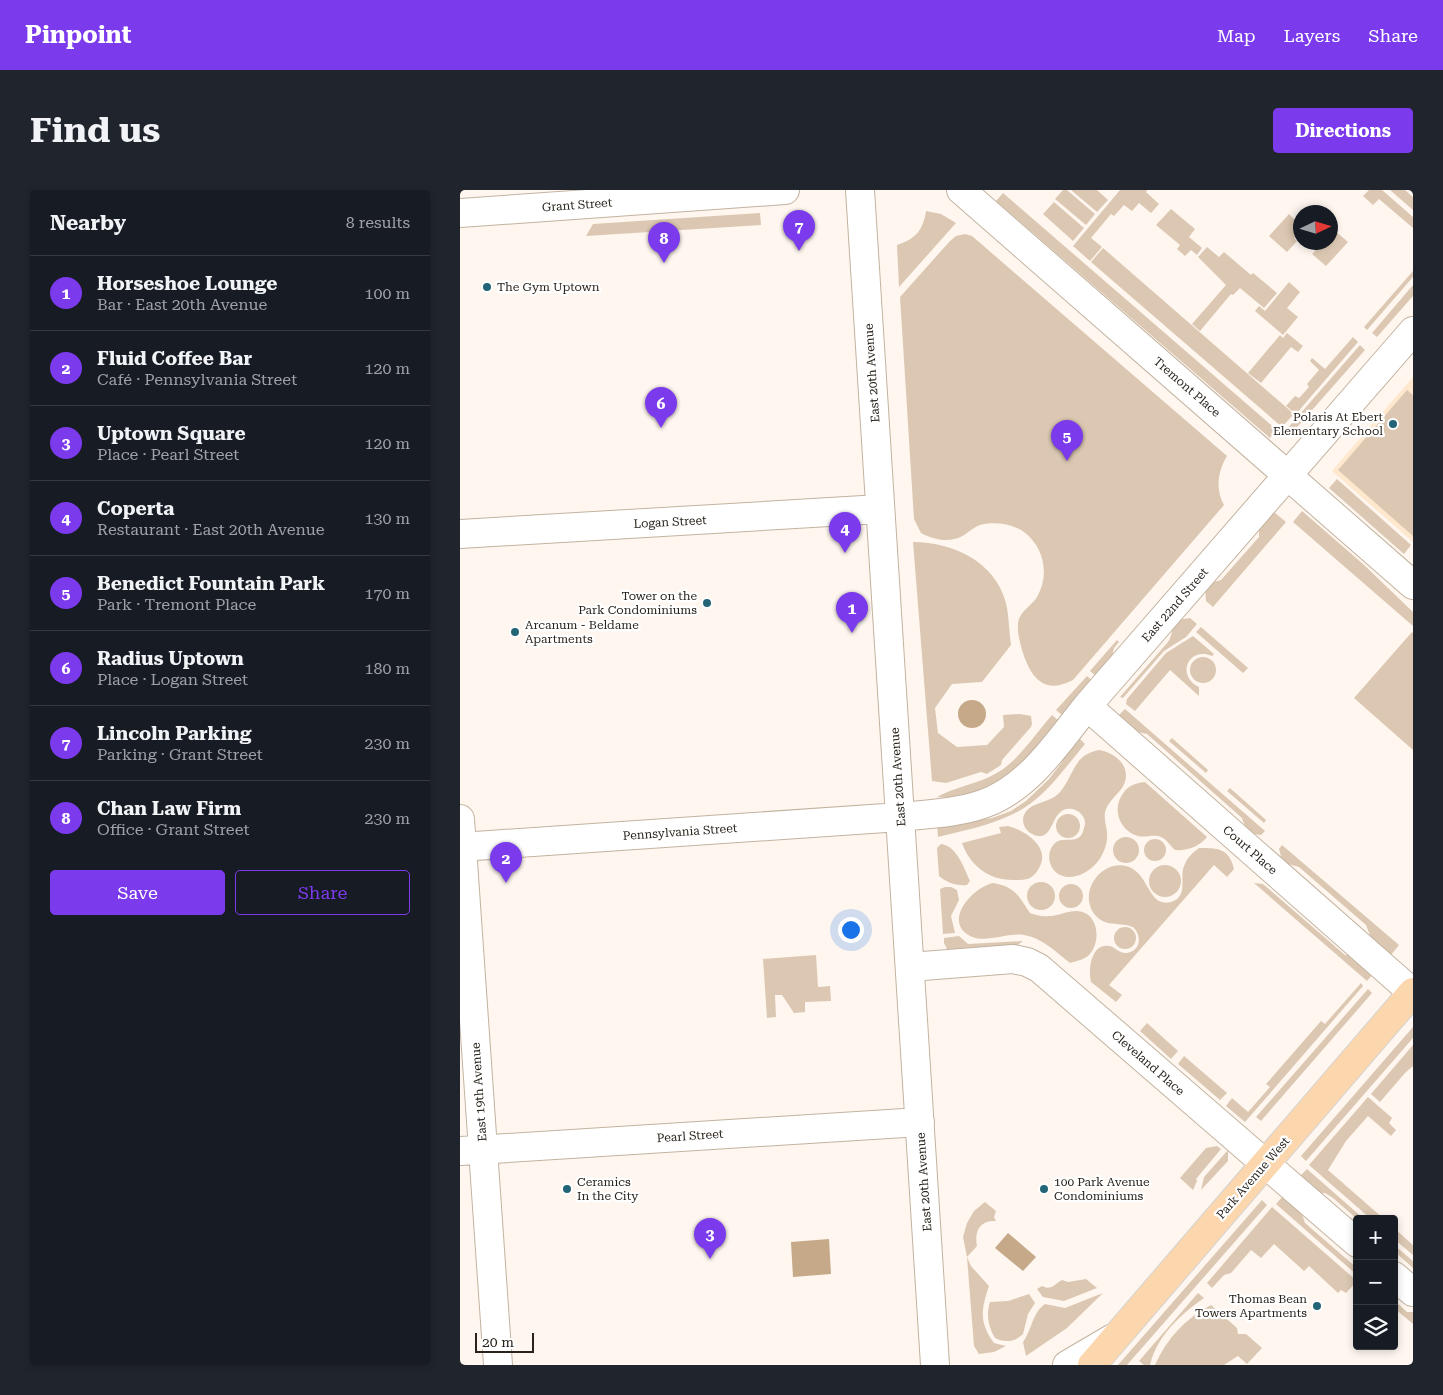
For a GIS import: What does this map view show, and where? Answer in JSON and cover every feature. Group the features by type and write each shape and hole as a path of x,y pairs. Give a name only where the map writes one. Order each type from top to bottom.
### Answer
{"main road":[{"name":"Park Avenue West","path":"1092,1365 1413,992"}],"street":[{"name":"Grant Street","path":"460,214 785,190"},
{"name":"East 20th Avenue","path":"860,190 935,1365"},
{"name":"Tremont Place","path":"964,191 1413,585"},
{"name":"East 22nd Street","path":"900,817 961,809 983,804 1014,787 1039,764 1087,706 1413,331"},
{"name":"Logan Street","path":"460,534 880,510"},
{"name":"Court Place","path":"1087,706 1413,992"},
{"name":"Pennsylvania Street","path":"461,847 900,817"},
{"name":"East 19th Avenue","path":"460,819 472,1150 498,1365"},
{"name":"Cleveland Place","path":"910,967 1013,960 1033,964 1353,1240"},
{"name":"Pearl Street","path":"472,1150 920,1122"},
{"path":"1398,1279 1413,1292"},
{"path":"1067,1365 1118,1335"}],"shaded area":[{"path":"1063,190 1067,190 1095,214 1086,225 1055,199"},
{"path":"1071,190 1097,190 1108,200 1097,212"},
{"path":"1120,190 1147,190 1146,192 1159,204 1151,213 1139,203 1132,211 1124,205 1114,216 1111,214 1091,238 1102,247 1090,261 1073,246"},
{"path":"1369,190 1382,190 1413,217 1413,228 1379,199 1373,205 1363,196"},
{"path":"1390,190 1405,190 1413,197 1413,210"},
{"path":"1003,193 1277,430 1270,438 996,201"},
{"path":"1054,202 1084,228 1073,241 1043,214"},
{"path":"1171,209 1195,229 1189,237 1202,248 1197,255 1191,250 1185,256 1177,249 1180,245 1156,225"},
{"path":"926,211 941,214 956,223 899,287 897,245 909,240 918,233"},
{"path":"760,213 761,225 586,236 593,224"},
{"path":"1289,214 1293,218 1293,245 1287,252 1269,236"},
{"path":"1338,233 1348,242 1326,266 1312,254 1316,250 1338,250"},
{"path":"965,234 972,236 1227,456 1221,468 1219,480 1219,493 1224,505 1073,680 1054,686 1039,681 1029,668 1019,637 1019,620 1023,612 1037,597 1043,580 1043,562 1031,538 1014,527 991,523 977,526 958,538 941,540 921,533 914,519 900,297 950,241 956,236"},
{"path":"1207,247 1219,257 1224,252 1251,275 1253,273 1277,293 1264,308 1240,288 1233,295 1231,294 1200,331 1192,324 1226,285 1198,257"},
{"path":"1103,248 1294,414 1282,427 1091,262"},
{"path":"1413,271 1413,277 1367,330 1364,327"},
{"path":"1289,282 1300,292 1287,308 1298,317 1283,335 1255,311 1259,306 1265,311"},
{"path":"1413,285 1413,296 1377,337 1372,333"},
{"path":"1287,333 1303,346 1298,352 1291,347 1261,383 1248,373 1280,335 1283,338"},
{"path":"1353,337 1358,342 1296,414 1286,406 1295,396 1299,398 1309,387 1307,384 1319,370 1310,361 1312,358 1325,369"},
{"path":"1360,345 1365,350 1291,434 1286,430"},
{"name":"Polaris At Ebert Elementary School","path":"1413,377 1413,542 1332,471"},
{"name":"Polaris At Ebert Elementary School","path":"1407,390 1413,395 1413,536 1338,470"},
{"path":"1337,479 1411,545 1404,554 1329,488"},
{"path":"1302,511 1363,564 1413,612 1413,626 1293,522"},
{"path":"1274,512 1286,522 1213,607 1206,601 1205,588 1210,583 1221,580 1259,537 1259,529"},
{"path":"913,542 942,546 957,550 970,557 982,565 992,576 1000,588 1006,603 1011,645 982,682 952,684 935,708 938,733 957,747 987,745 1004,727 1003,715 1020,714 1031,716 1031,727 1002,760 1001,765 987,774 981,772 946,783 932,781"},
{"path":"1190,618 1197,624 1186,637 1164,651 1123,698 1120,697 1168,642 1177,620"},
{"path":"1201,627 1248,668 1243,673 1196,632"},
{"path":"1413,633 1413,750 1354,698"},
{"path":"1193,636 1214,654 1212,656 1197,655 1191,658 1188,663 1188,676 1199,687 1199,696 1170,670 1135,711 1126,704 1127,699 1166,653"},
{"path":"1117,640 1119,642 1114,648 1111,661 1097,677 1090,671"},
{"path":"1203,657 1212,661 1216,670 1212,679 1203,683 1194,679 1190,670 1194,661"},
{"path":"1087,676 1094,682 1063,716 1056,710"},
{"path":"972,700 982,704 986,714 982,724 972,728 962,724 958,714 962,704"},
{"path":"1125,709 1265,831 1261,835 1250,832 1242,818 1147,734 1134,731 1117,717"},
{"path":"1052,715 1059,721 1028,757 1006,776 994,784 963,795 937,797 988,777 1003,769 1026,747"},
{"path":"1077,736 1085,744 1052,784 1033,802 1011,815 993,822 938,837 937,823 975,815 985,819 992,818 1011,811 1026,801 1049,779 1062,762 1063,754"},
{"path":"1172,738 1208,770 1206,773 1169,741"},
{"path":"1099,750 1112,755 1122,763 1126,774 1125,781 1105,812 1107,840 1102,855 1092,868 1085,872 1077,876 1063,876 1054,870 1049,860 1049,855 1054,844 1058,841 1079,838 1085,824 1082,816 1073,809 1062,811 1057,815 1048,831 1044,835 1039,836 1028,831 1024,825 1023,818 1029,808 1050,799 1060,792 1075,766 1084,756"},
{"path":"1145,782 1207,837 1192,848 1175,850 1161,837 1138,836 1126,830 1118,813 1119,801 1129,787"},
{"path":"1230,788 1266,820 1264,823 1227,791"},
{"path":"1068,814 1073,815 1079,821 1079,831 1073,837 1068,838 1063,837 1057,831 1056,826 1057,821 1063,815"},
{"path":"1008,826 1028,835 1034,840 1041,852 1042,859 1039,868 1028,879 1006,880 989,875 970,859 962,843 1001,833 999,827"},
{"path":"1126,837 1135,841 1139,850 1135,859 1126,863 1117,859 1113,850 1117,841"},
{"path":"1155,839 1163,842 1166,850 1163,858 1155,861 1147,858 1144,850 1147,842"},
{"path":"941,844 956,853 970,881 967,885 952,884 939,876 937,848"},
{"path":"1282,845 1399,945 1391,955 1371,938 1366,925 1299,867 1282,860 1279,849"},
{"path":"1199,848 1212,848 1226,853 1234,869 1227,877 1214,865 1109,985 1122,995 1116,1002 1091,982 1092,958 1098,949 1103,946 1109,946 1124,953 1132,952 1139,942 1139,938 1133,927 1105,922 1097,917 1091,909 1089,899 1094,881 1107,868 1126,866 1140,875 1157,900 1171,902 1177,900 1182,892 1185,863"},
{"path":"1165,865 1176,870 1181,881 1176,892 1165,897 1154,892 1149,881 1154,870"},
{"path":"1041,882 1051,886 1055,896 1051,906 1041,910 1031,906 1027,896 1031,886"},
{"path":"993,883 1006,887 1015,893 1032,914 1054,916 1078,911 1087,914 1096,929 1096,941 1092,952 1084,958 1070,963 1037,939 1024,935 983,939 970,936 962,930 959,923 963,906 976,891"},
{"path":"1254,883 1263,884 1345,955 1353,955 1373,974 1367,981"},
{"path":"1071,884 1080,887 1083,896 1080,905 1071,908 1062,905 1059,896 1062,887"},
{"path":"945,887 957,890 959,900 951,916 955,933 943,934 940,889"},
{"path":"1125,927 1133,930 1136,938 1133,946 1125,949 1117,946 1114,938 1117,930"},
{"path":"959,936 968,944 1023,941 1015,947 948,951 944,938"},
{"path":"816,955 818,987 830,986 831,1001 805,1002 805,1012 794,1013 782,995 775,995 776,1017 767,1018 763,959"},
{"path":"1361,983 1363,986 1245,1122 1226,1106 1232,1098 1248,1112 1270,1087 1266,1084 1321,1021 1325,1024"},
{"path":"1368,989 1372,993 1261,1121 1256,1117"},
{"path":"1147,1023 1178,1051 1171,1059 1140,1031"},
{"path":"1413,1027 1413,1038 1306,1161 1301,1156"},
{"path":"1413,1045 1413,1066 1380,1102 1371,1094"},
{"path":"1184,1056 1227,1093 1220,1100 1178,1064"},
{"path":"1368,1097 1392,1118 1389,1123 1396,1130 1391,1136 1368,1116 1346,1141 1328,1170 1379,1215 1366,1215 1309,1165"},
{"path":"1217,1146 1221,1149 1196,1179 1193,1190 1180,1178 1206,1148"},
{"path":"1228,1150 1228,1161 1201,1190 1204,1177"},
{"path":"1307,1169 1359,1215 1353,1216 1333,1198 1325,1193 1320,1193 1300,1176"},
{"path":"1283,1196 1300,1208 1305,1223 1353,1265 1353,1271 1276,1204"},
{"path":"1262,1200 1267,1205 1127,1365 1118,1365"},
{"path":"985,1202 996,1211 994,1217 996,1221 986,1222 979,1228 976,1236 977,1246 967,1257 963,1237 967,1223 974,1211"},
{"path":"1272,1207 1353,1278 1353,1285 1346,1293 1341,1290 1338,1293 1309,1266 1304,1271 1274,1244 1261,1258 1251,1250 1231,1273 1224,1275 1212,1288 1207,1283"},
{"path":"1398,1232 1413,1245 1413,1255 1398,1242"},
{"path":"1008,1233 1036,1257 1023,1271 995,1248"},
{"path":"829,1239 831,1274 793,1277 791,1242"},
{"path":"1398,1248 1413,1261 1413,1268 1398,1255"},
{"path":"967,1257 971,1266 989,1286 983,1309 984,1322 989,1336 994,1343 1006,1346 994,1352 979,1354 974,1346"},
{"path":"1086,1279 1097,1288 1064,1301 1043,1297 1037,1289 1042,1286 1051,1287 1062,1280 1068,1282"},
{"path":"1103,1293 1067,1328 1026,1356 1023,1342 1037,1312 1045,1304 1065,1308"},
{"path":"1198,1293 1204,1298 1171,1327 1153,1354 1150,1365 1144,1365 1139,1361"},
{"path":"1029,1294 1035,1303 1028,1314 1023,1334 1017,1339 1009,1341 995,1338 988,1320 990,1302 1008,1301"},
{"path":"1398,1304 1407,1312 1413,1312 1413,1324 1398,1311"},
{"path":"1211,1305 1237,1328 1238,1334 1246,1334 1262,1348 1247,1364 1238,1356 1224,1365 1155,1365 1165,1346 1178,1330 1193,1316"}],"place":[{"name":"Lincoln Parking","path":"799,251"},
{"name":"Chan Law Firm","path":"664,263"},
{"name":"The Gym Uptown","path":"487,287"},
{"name":"Polaris At Ebert Elementary School","path":"1393,424"},
{"name":"Radius Uptown","path":"661,428"},
{"name":"Benedict Fountain Park","path":"1067,461"},
{"name":"Coperta","path":"845,553"},
{"name":"Tower on the Park Condominiums","path":"707,603"},
{"name":"Arcanum - Beldame Apartments","path":"515,632"},
{"name":"Horseshoe Lounge","path":"852,633"},
{"name":"Fluid Coffee Bar","path":"506,883"},
{"name":"Ceramics In the City","path":"567,1189"},
{"name":"100 Park Avenue Condominiums","path":"1044,1189"},
{"name":"Uptown Square","path":"710,1259"},
{"name":"Thomas Bean Towers Apartments","path":"1317,1306"}]}
